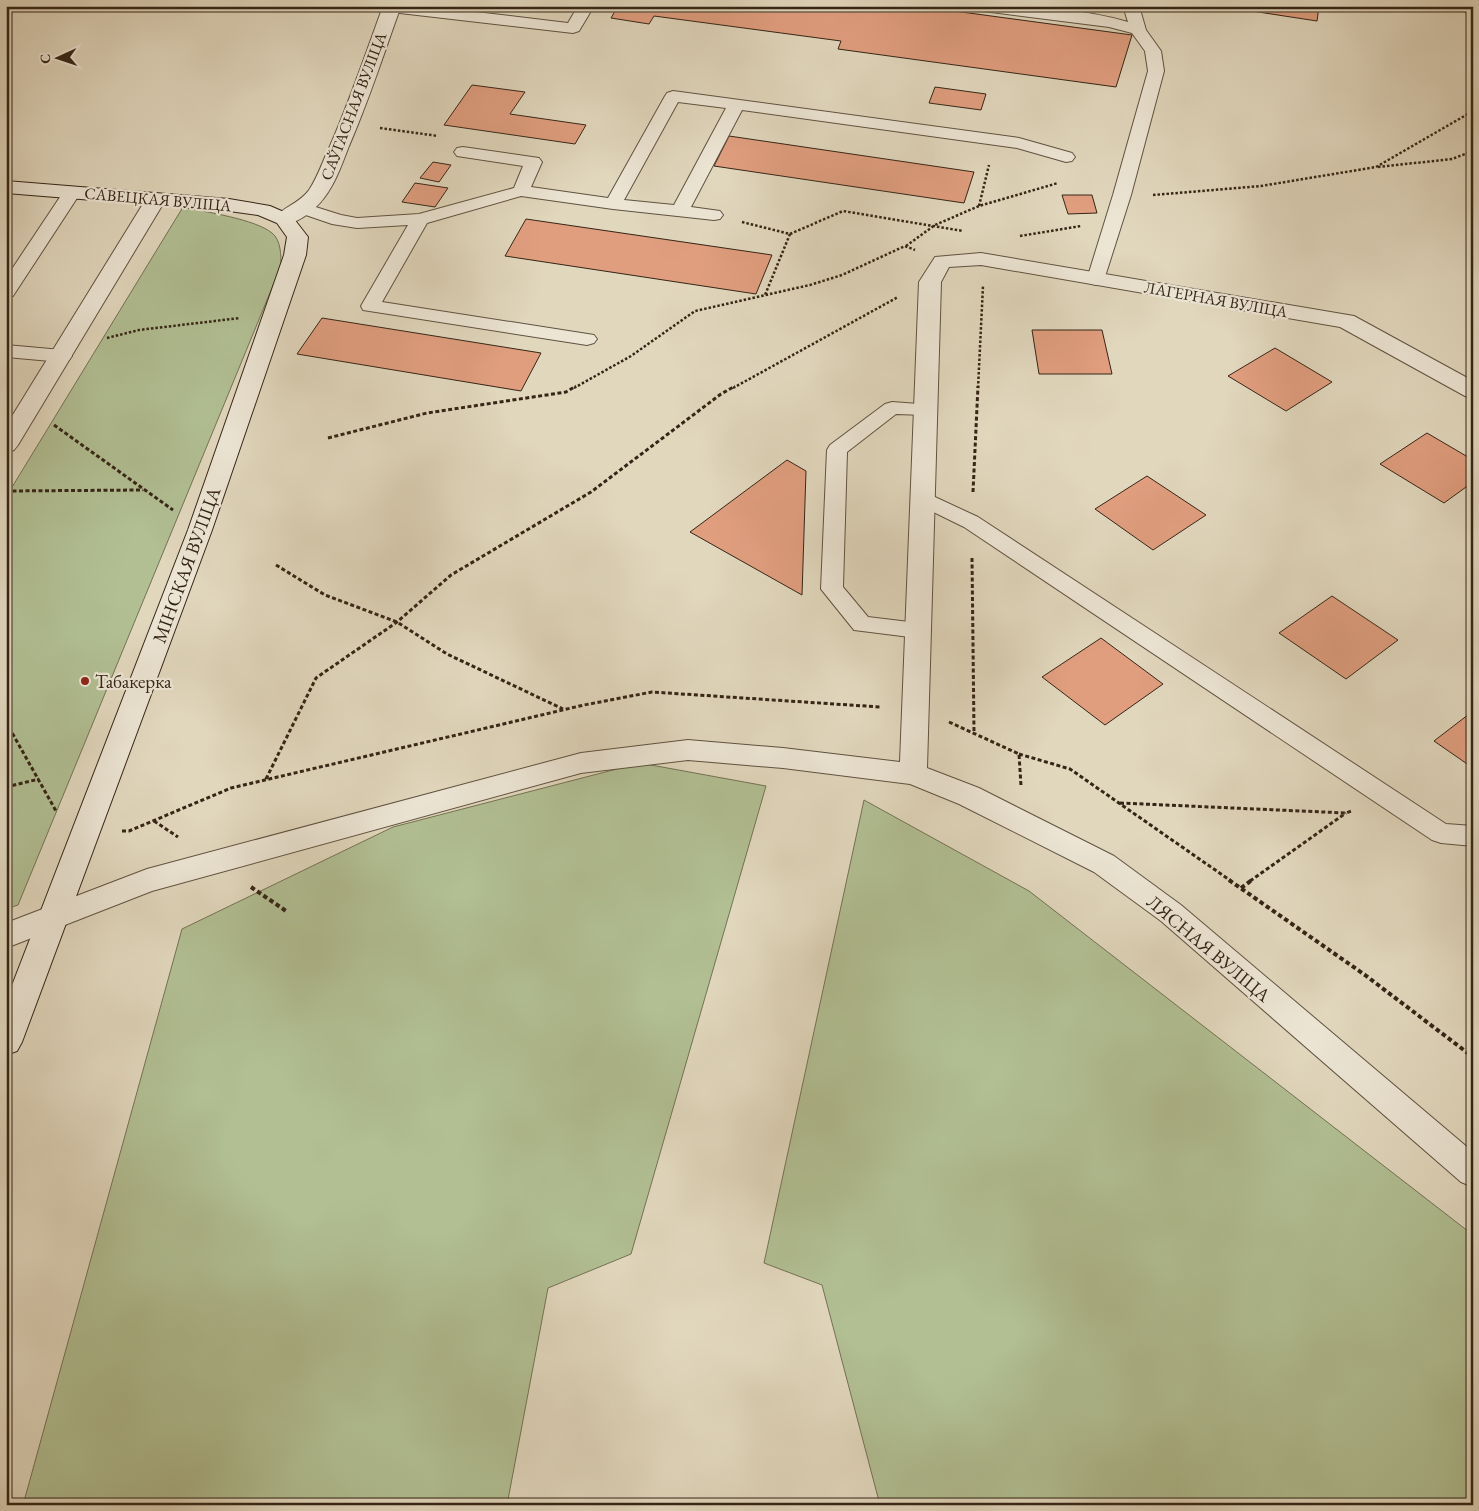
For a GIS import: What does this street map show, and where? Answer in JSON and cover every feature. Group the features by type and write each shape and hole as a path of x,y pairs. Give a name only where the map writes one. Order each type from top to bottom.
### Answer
{"street":[{"name":"САЎГАСНАЯ ВУЛІЦА","path":"291,228 302,208 316,195 325,180 348,124 391,7"},
{"name":"САВЕЦКАЯ ВУЛІЦА","path":"6,187 229,204 263,210 291,228"},
{"path":"6,445 65,352 156,199"},
{"name":"МІНСКАЯ ВУЛІЦА","path":"6,1042 200,530 295,255 291,228"},
{"name":"ЛАГЕРНАЯ ВУЛІЦА","path":"936,271 981,259 1346,321 1473,391"},
{"path":"912,774 925,409 936,271"},
{"name":"ЛЯСНАЯ ВУЛІЦА","path":"52,918 147,881 581,763 688,750 783,758 912,774 969,796 1104,864 1171,913 1473,1172"},
{"path":"6,936 52,918"}],"lane":[{"path":"391,7 573,28 586,6"},
{"path":"983,6 1110,22 1138,30"},
{"path":"1096,279 1122,194 1156,70 1153,51 1138,30 1130,6"},
{"path":"613,204 673,96 1019,143 1066,157"},
{"path":"680,211 736,104"},
{"path":"464,152 534,162 521,191"},
{"path":"302,208 357,224 420,219 521,191 613,204 714,214"},
{"path":"6,292 72,192"},
{"path":"420,219 370,306 587,338"},
{"path":"6,351 65,352"},
{"path":"918,630 862,624 832,589 837,450 892,408 925,409"},
{"path":"922,498 971,522 1440,833 1473,836"}],"path":[{"path":"1376,167 1473,111"},
{"path":"1122,194 1166,194 1261,186 1376,167 1452,159 1473,151"},
{"path":"328,438 427,413 566,392 631,356 695,311 810,285 842,275 905,246 935,225 979,206 1059,182"},
{"path":"714,214 790,234 843,211 935,225 972,233"},
{"path":"1018,236 1113,220"},
{"path":"764,295 790,234"},
{"path":"266,780 316,678 398,622 451,574 591,492 722,394 936,271 905,246"},
{"path":"65,352 139,330 275,314"},
{"path":"30,408 200,530"},
{"path":"6,491 145,490"},
{"path":"276,565 325,595 398,622 447,654 563,710"},
{"path":"6,722 56,811"},
{"path":"1019,754 1070,769 1365,975 1473,1057"},
{"path":"6,787 38,779"},
{"path":"1241,888 1346,813 1384,795"},
{"path":"1119,803 1346,813"},
{"path":"247,884 286,911"}],"green space":[{"path":"183,207 242,220 264,228 272,233 277,240 280,248 281,266 18,905 6,909 6,497"},
{"path":"640,763 766,786 631,1254 548,1288 507,1505 23,1505 182,929 393,827"},
{"path":"864,800 1029,891 1473,1235 1473,1505 880,1505 822,1285 764,1263"}],"building":[{"path":"618,6 917,6 1132,35 1116,87 838,49 841,41 654,16 649,24 611,18"},
{"path":"1219,6 1319,6 1317,21"},
{"path":"1420,6 1473,6 1473,13"},
{"path":"472,85 525,92 510,114 586,125 575,144 444,125"},
{"path":"935,87 986,94 981,110 929,103"},
{"path":"729,136 974,172 964,203 714,166"},
{"path":"433,162 451,165 439,182 420,178"},
{"path":"415,183 448,188 435,207 402,202"},
{"path":"1062,195 1092,195 1097,213 1068,214"},
{"path":"526,219 772,255 756,294 505,256"},
{"path":"322,318 541,353 521,391 297,354"},
{"path":"1032,330 1102,330 1112,374 1039,374"},
{"path":"1275,348 1332,382 1286,411 1228,376"},
{"path":"1427,433 1473,460 1473,482 1444,503 1380,464"},
{"path":"787,460 806,471 802,595 690,532"},
{"path":"1147,476 1206,515 1153,550 1095,509"},
{"path":"1332,596 1398,640 1346,679 1279,633"},
{"path":"1101,638 1163,684 1105,725 1042,677"},
{"path":"1473,711 1473,768 1434,741"}],"place":[{"name":"Табакерка","path":"85,681"}]}
